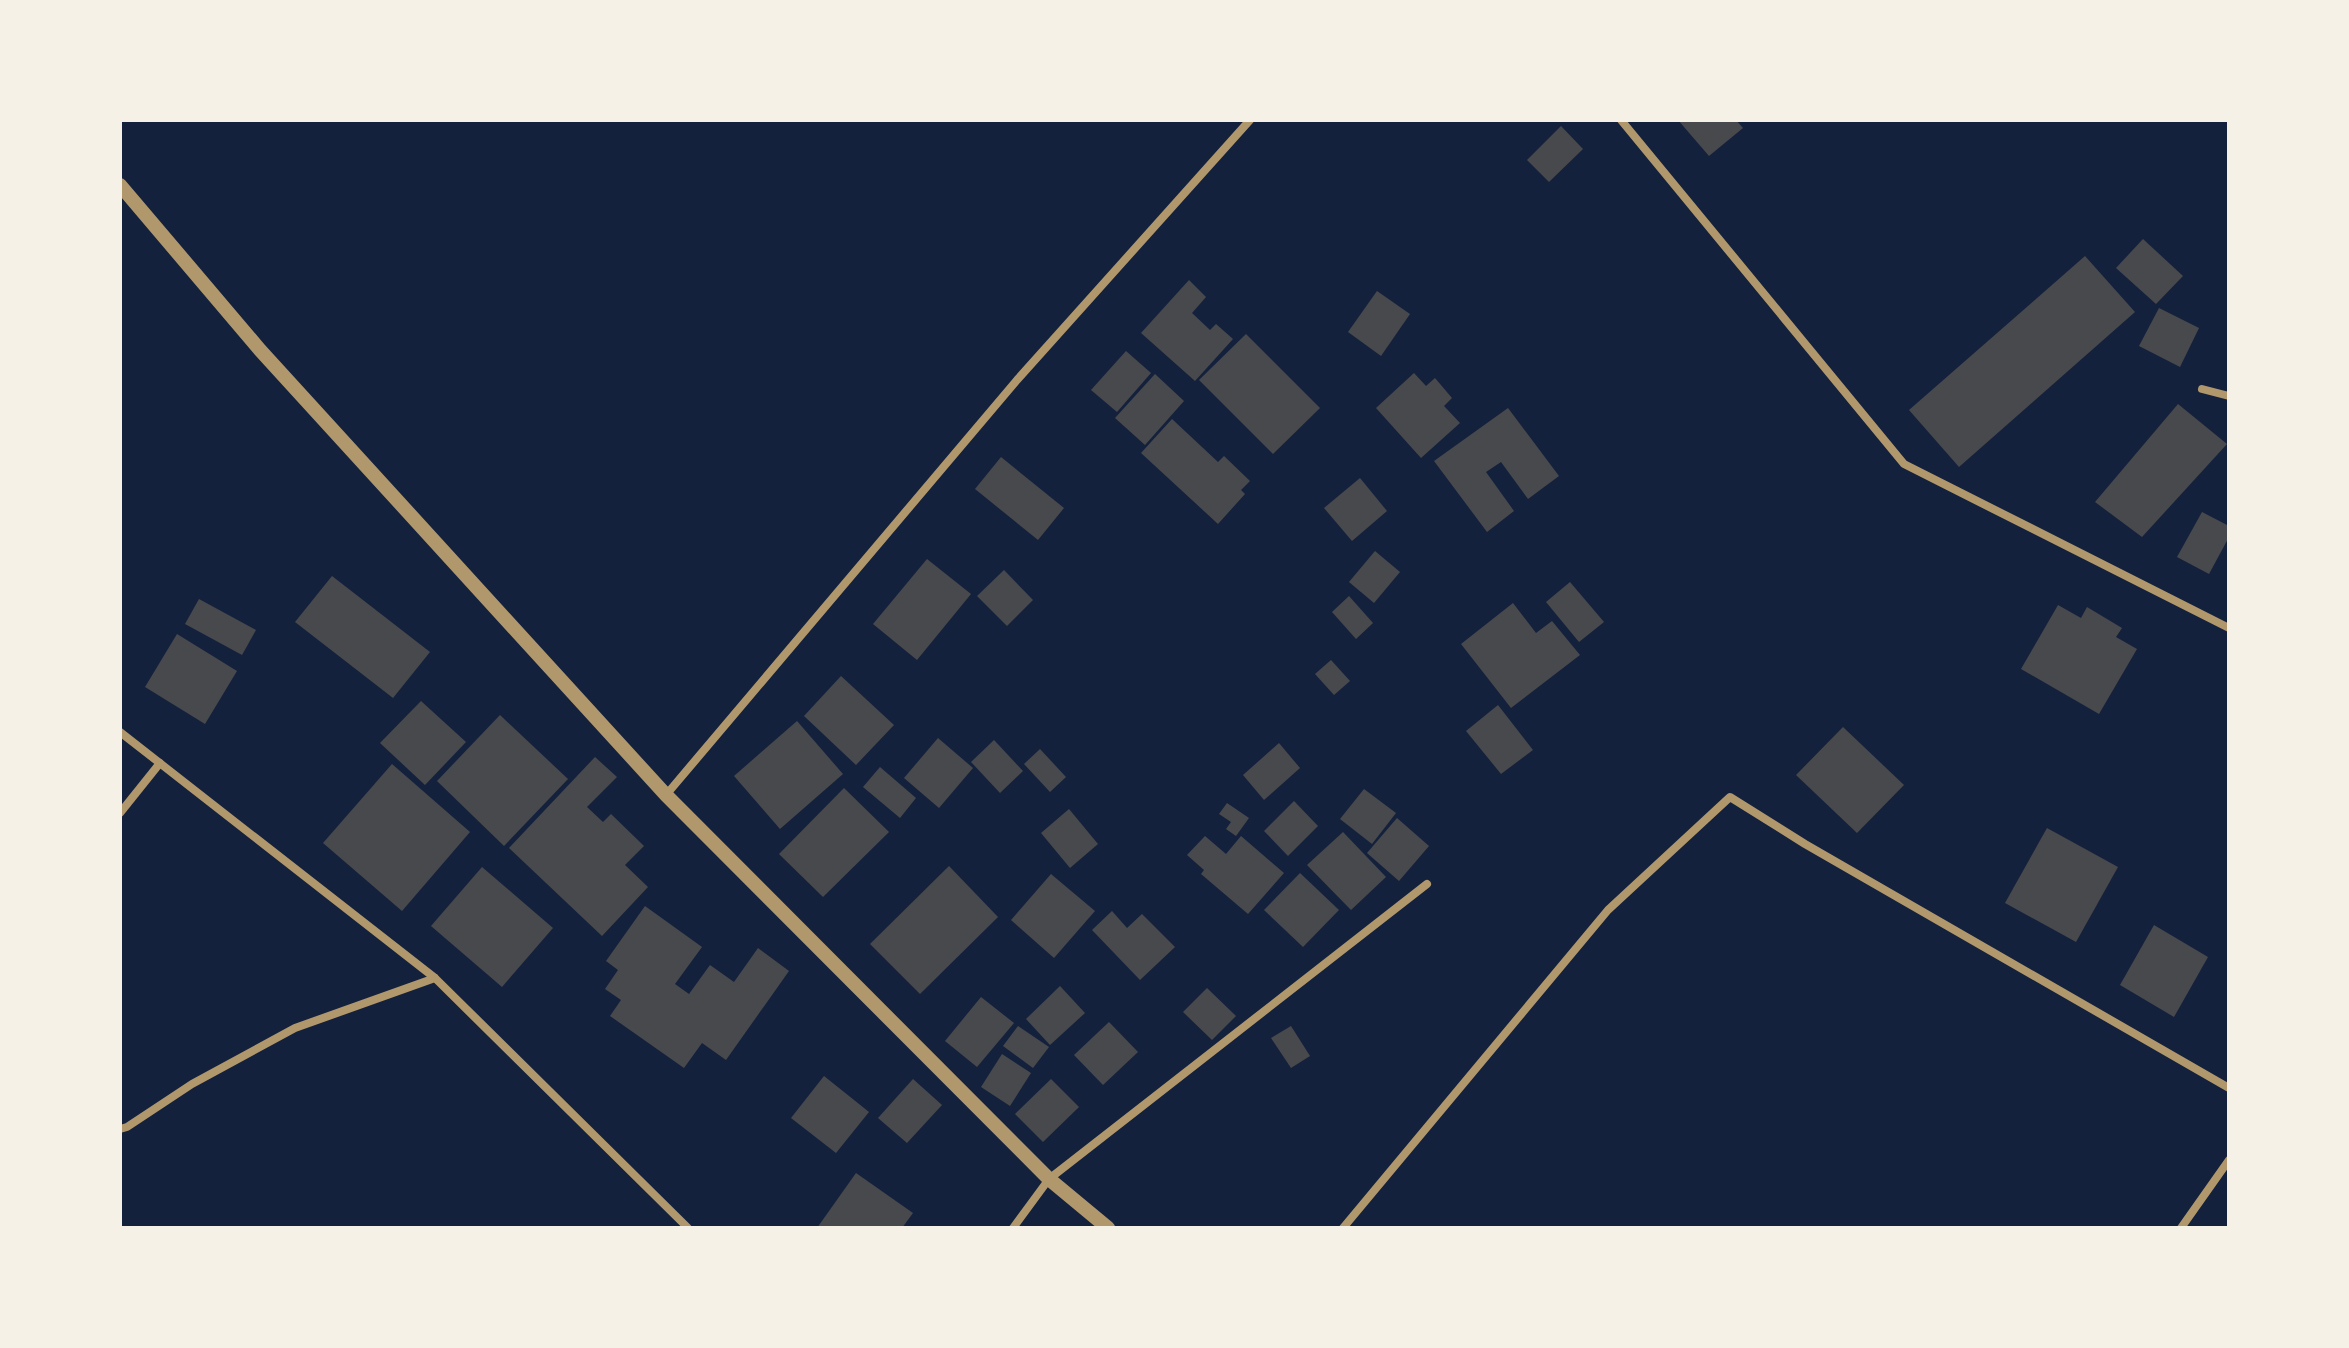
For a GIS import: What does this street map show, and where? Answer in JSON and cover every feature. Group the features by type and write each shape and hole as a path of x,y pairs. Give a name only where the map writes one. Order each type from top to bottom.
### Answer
{"street":[{"path":"666,795 1017,380 1250,120"},
{"path":"1621,120 1904,464 2229,628"},
{"path":"120,185 260,350 666,795 1049,1179 1108,1228"},
{"path":"2202,389 2229,396"},
{"path":"120,732 435,978 688,1228"},
{"path":"120,813 160,763"},
{"path":"1343,1228 1608,910 1730,797 1805,844 2229,1088"},
{"path":"1013,1228 1049,1179 1427,884"},
{"path":"120,1129 192,1084 295,1028 435,978"},
{"path":"2181,1228 2229,1160"}],"building":[{"path":"1678,120 1736,120 1743,128 1709,156"},
{"path":"1561,126 1583,149 1549,182 1527,160"},
{"path":"2143,239 2183,276 2156,304 2116,268"},
{"path":"2085,256 2135,312 1959,467 1909,410"},
{"path":"1189,280 1206,297 1192,313 1210,330 1216,324 1233,339 1195,381 1141,333"},
{"path":"1377,291 1410,314 1381,356 1348,332"},
{"path":"2159,308 2199,328 2180,367 2139,346"},
{"path":"1246,334 1320,408 1273,454 1199,380"},
{"path":"1126,351 1151,373 1117,412 1091,390"},
{"path":"1414,373 1426,386 1435,378 1452,398 1444,406 1460,423 1421,458 1376,408"},
{"path":"1155,374 1184,401 1145,445 1115,418"},
{"path":"2178,404 2227,444 2142,537 2095,502"},
{"path":"1508,408 1559,476 1528,499 1501,462 1486,472 1514,511 1487,532 1434,461"},
{"path":"1172,419 1218,462 1224,456 1250,481 1241,490 1245,494 1218,524 1141,453"},
{"path":"1001,457 1064,508 1038,540 975,489"},
{"path":"1360,478 1387,511 1352,541 1324,508"},
{"path":"2202,512 2229,526 2229,537 2209,574 2177,557"},
{"path":"1375,551 1400,572 1374,603 1349,582"},
{"path":"927,559 971,594 917,660 873,624"},
{"path":"1004,570 1033,600 1007,626 977,596"},
{"path":"332,576 430,652 393,698 295,622"},
{"path":"1570,582 1604,622 1579,642 1546,602"},
{"path":"1349,596 1373,623 1356,639 1332,612"},
{"path":"199,599 256,630 242,655 185,624"},
{"path":"1513,603 1536,633 1552,621 1580,655 1511,708 1461,644"},
{"path":"2058,605 2081,618 2087,607 2122,628 2116,637 2137,649 2099,714 2021,669"},
{"path":"177,634 237,671 205,724 145,687"},
{"path":"1331,660 1350,681 1334,695 1315,674"},
{"path":"841,676 894,725 856,765 804,716"},
{"path":"421,701 466,742 425,785 380,743"},
{"path":"1498,705 1533,750 1501,774 1466,731"},
{"path":"500,715 568,779 504,846 437,781"},
{"path":"797,721 843,774 780,829 734,776"},
{"path":"1843,727 1904,785 1857,833 1796,775"},
{"path":"938,738 973,768 939,808 904,778"},
{"path":"994,740 1023,771 1000,793 971,762"},
{"path":"1279,743 1300,768 1264,800 1243,775"},
{"path":"1040,749 1066,777 1050,792 1024,764"},
{"path":"595,757 617,777 587,807 603,822 611,814 644,846 625,865 648,887 602,936 509,848"},
{"path":"392,764 470,832 402,911 323,843"},
{"path":"880,767 916,798 900,818 863,787"},
{"path":"844,788 889,832 823,897 779,854"},
{"path":"1364,789 1396,813 1372,844 1340,819"},
{"path":"1294,801 1318,826 1288,856 1264,831"},
{"path":"1227,803 1249,818 1236,836 1226,829 1231,822 1219,814"},
{"path":"1069,809 1098,844 1070,868 1041,833"},
{"path":"1397,818 1429,846 1399,881 1367,853"},
{"path":"2047,828 2118,867 2076,942 2005,903"},
{"path":"1343,832 1386,877 1351,910 1307,865"},
{"path":"1205,836 1226,854 1241,836 1284,873 1248,914 1201,874 1204,870 1187,855"},
{"path":"949,866 998,917 920,994 870,944"},
{"path":"482,867 553,928 502,987 431,926"},
{"path":"1300,873 1339,910 1303,947 1264,910"},
{"path":"1051,874 1095,911 1054,958 1011,920"},
{"path":"645,906 702,947 675,984 689,994 710,965 734,982 758,948 789,971 726,1060 702,1043 684,1068 610,1016 621,1000 605,989 618,970 606,961"},
{"path":"1112,911 1127,928 1142,914 1175,947 1140,980 1092,930"},
{"path":"2154,925 2208,957 2174,1017 2120,985"},
{"path":"1060,986 1085,1013 1050,1045 1026,1019"},
{"path":"1207,988 1236,1016 1212,1040 1183,1012"},
{"path":"981,997 1014,1023 977,1067 945,1041"},
{"path":"1109,1022 1138,1052 1103,1085 1074,1055"},
{"path":"1018,1026 1049,1047 1033,1068 1003,1046"},
{"path":"1291,1026 1310,1056 1291,1068 1271,1038"},
{"path":"1002,1054 1031,1073 1010,1106 981,1087"},
{"path":"824,1076 869,1112 836,1153 791,1118"},
{"path":"913,1079 942,1105 907,1143 878,1118"},
{"path":"1051,1079 1079,1107 1043,1142 1015,1114"},
{"path":"856,1173 913,1213 902,1228 817,1228"}]}
